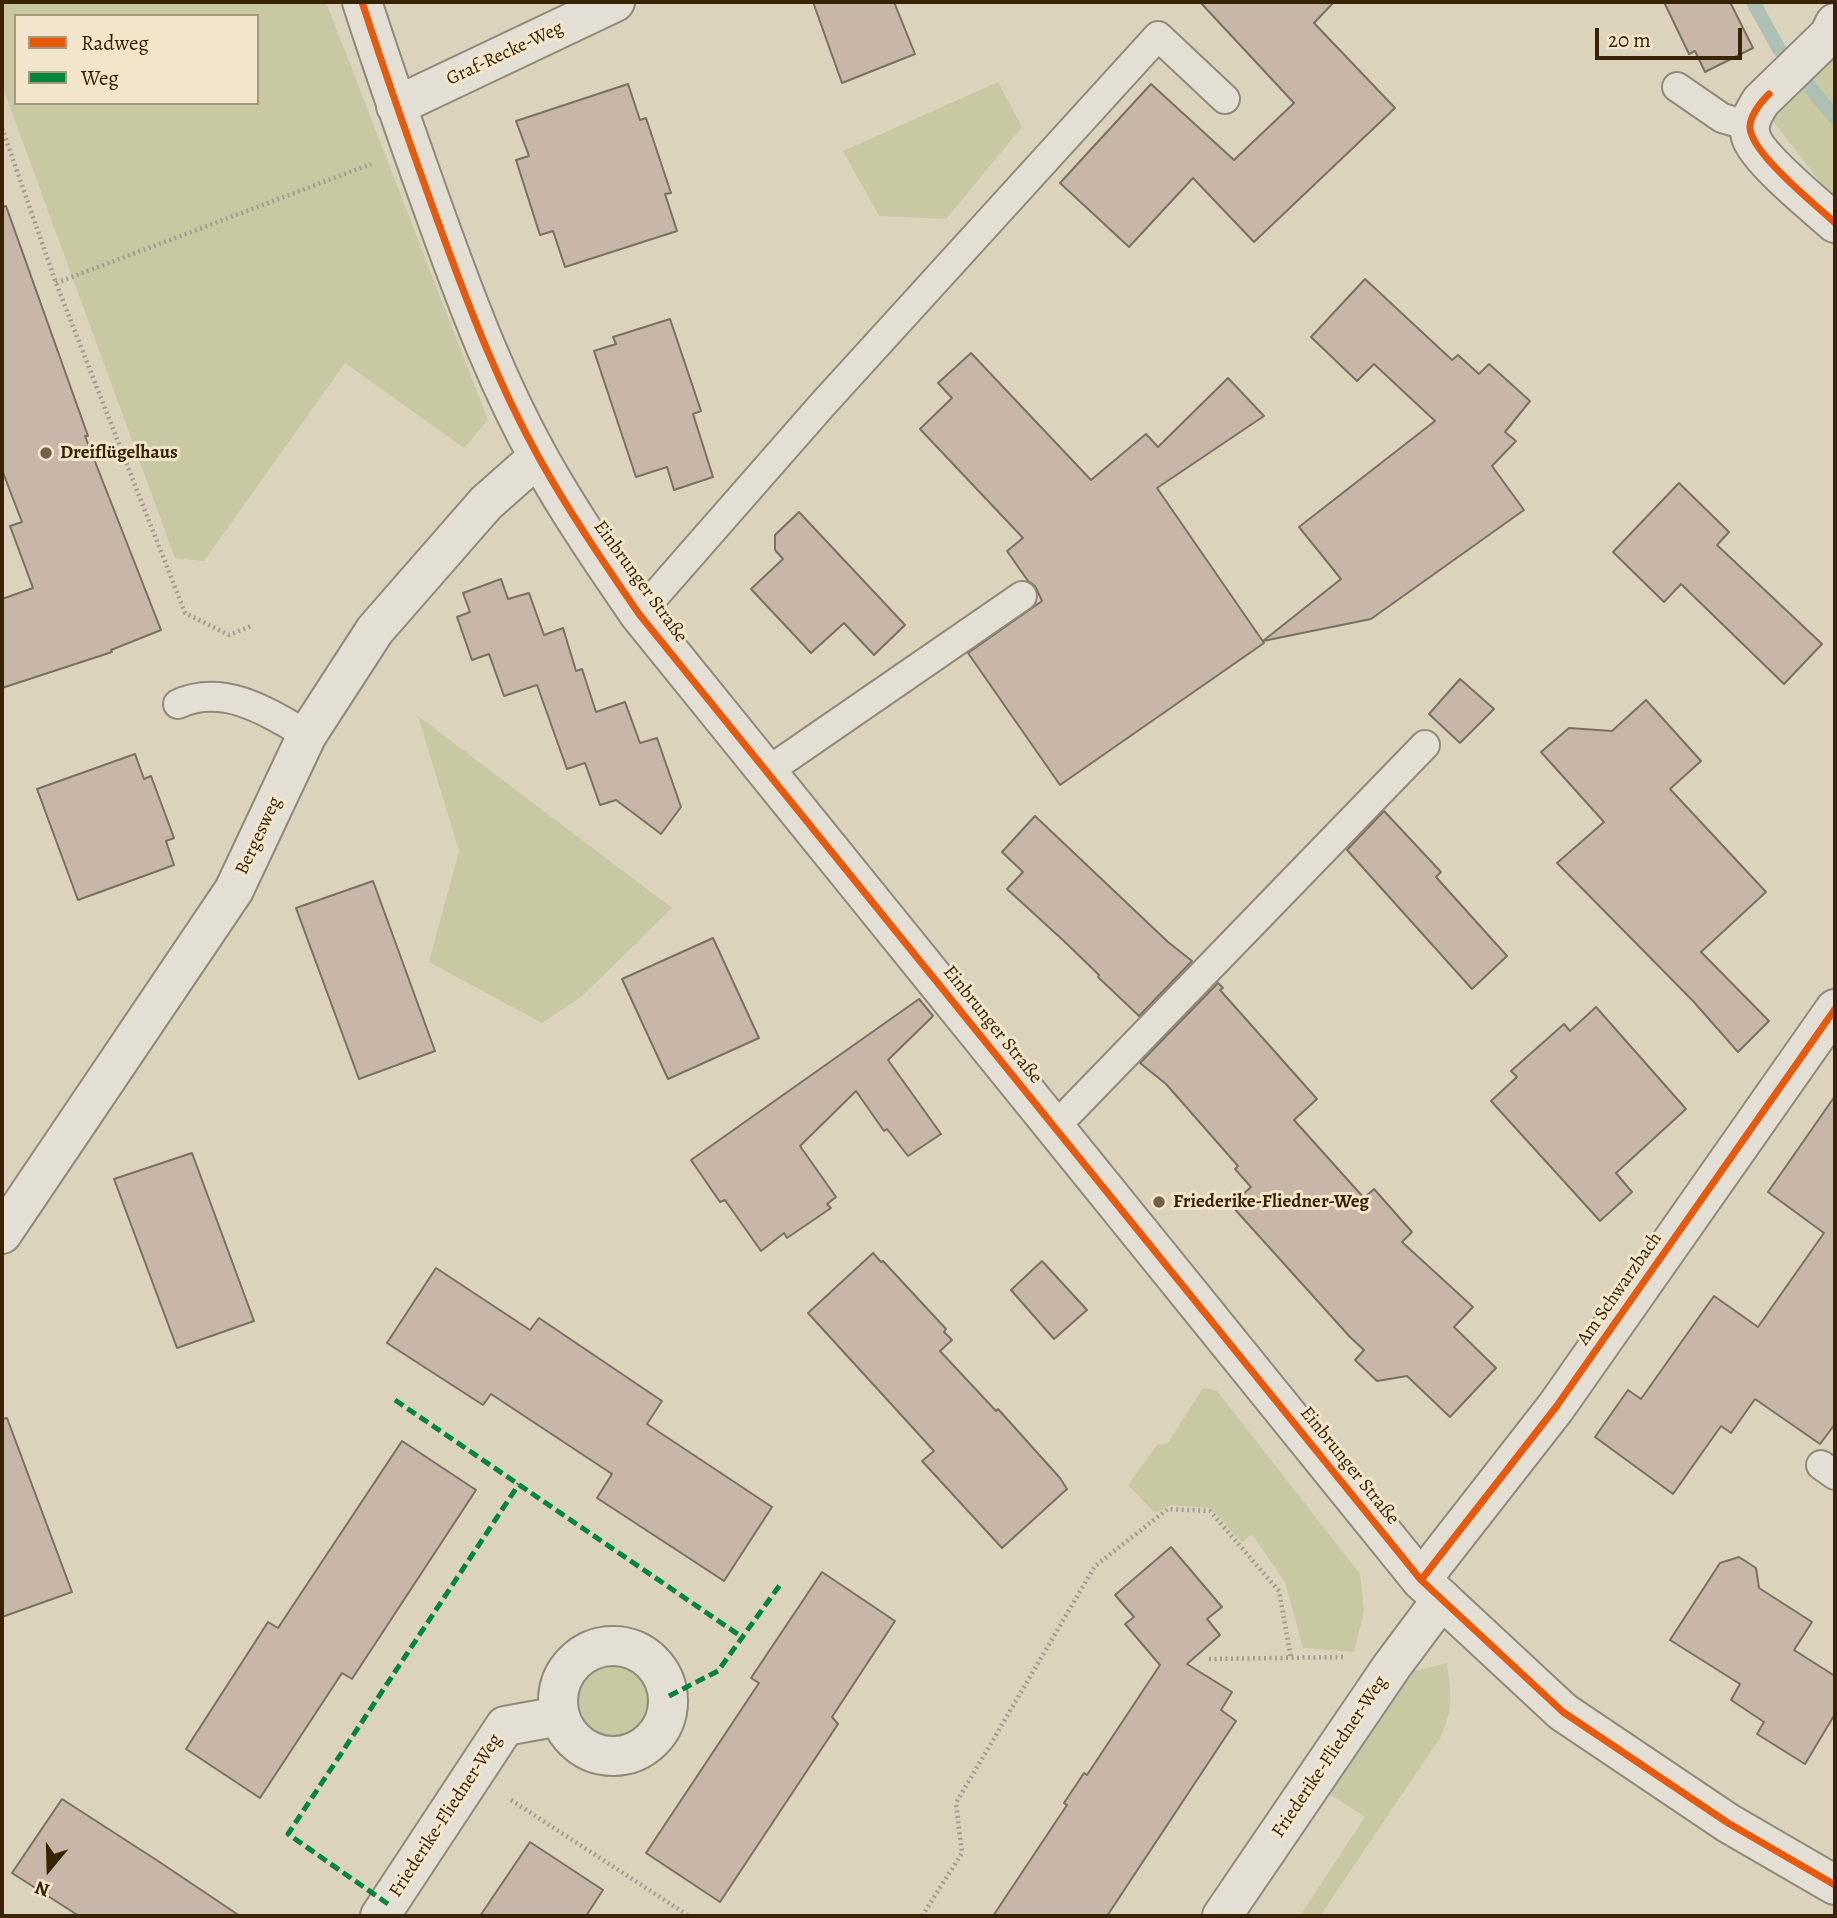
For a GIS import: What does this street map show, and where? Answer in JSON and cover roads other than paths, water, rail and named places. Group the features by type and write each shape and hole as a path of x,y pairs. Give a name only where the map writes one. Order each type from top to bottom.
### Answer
{"street":[{"name":"Einbrunger Straße","path":"362,2 396,106 474,319 501,383 538,457 586,536 639,614 1431,1590 1563,1712 1728,1823 1835,1885"},
{"name":"Graf-Recke-Weg","path":"396,106 615,2"},
{"path":"1827,34 1769,94 1754,113 1750,126 1751,139 1763,156 1835,223"},
{"name":"Bergesweg","path":"2,1234 234,890 307,735 375,630 486,503 538,457"},
{"name":"Am Schwarzbach","path":"1431,1590 1835,1009"},
{"name":"Friederike-Fliedner-Weg","path":"1222,1916 1392,1666 1431,1590"},
{"name":"Friederike-Fliedner-Weg","path":"380,1916 505,1726 560,1716"}],"lane":[{"path":"639,614 823,404 1158,36 1226,99"},
{"path":"1677,87 1722,118 1750,126"},
{"path":"768,771 1022,596"},
{"path":"178,704 194,697 218,696 259,708 307,735"},
{"path":"1054,1128 1425,745"}],"waterway":[{"path":"1753,2 1779,49 1835,118"}],"place":[{"name":"Dreiflügelhaus","path":"46,453"},
{"name":"Friederike-Fliedner-Weg","path":"1159,1202"}]}
